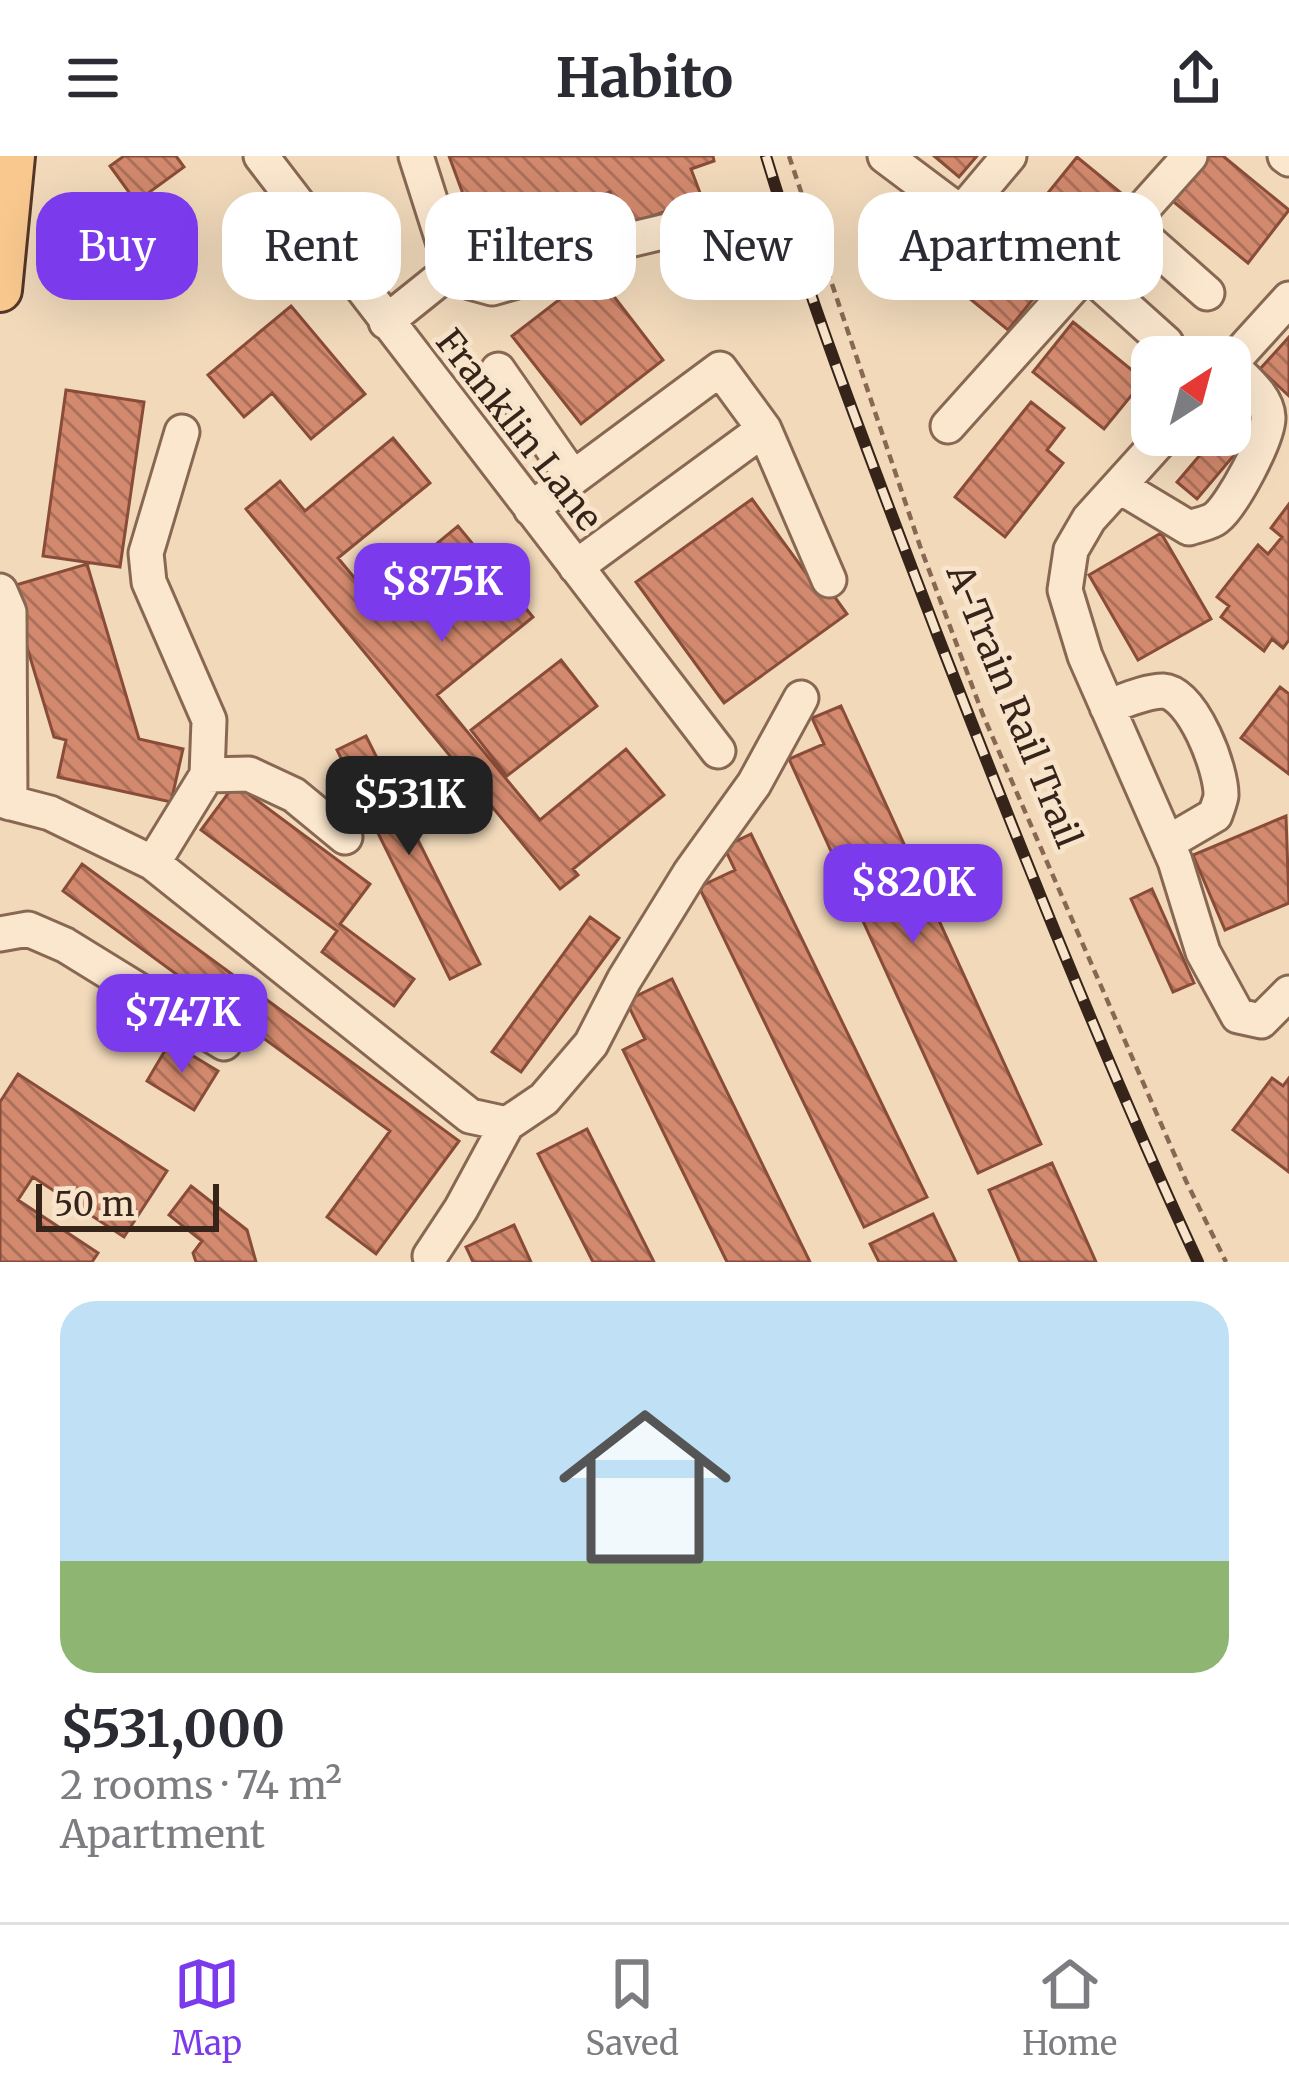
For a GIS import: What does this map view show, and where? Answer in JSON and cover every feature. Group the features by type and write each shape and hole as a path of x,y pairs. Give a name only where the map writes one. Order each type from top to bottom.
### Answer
{"main road":[{"path":"0,290 13,156"}],"street":[{"name":"Franklin Lane","path":"261,156 718,751"},
{"path":"416,156 427,192"},
{"path":"885,156 961,213 1009,156"},
{"path":"1151,192 1170,163"},
{"path":"1163,254 1207,293"},
{"path":"386,322 425,291"},
{"path":"1251,341 1289,298"},
{"path":"947,426 1062,300"},
{"path":"1118,300 1158,336"},
{"path":"531,509 720,369 764,429 829,580"},
{"path":"498,370 573,478"},
{"path":"1119,486 1190,528 1216,518 1260,446 1268,418 1260,395 1251,386"},
{"path":"576,567 764,429"},
{"path":"153,863 207,775 209,720 149,582 146,553 182,432"},
{"path":"1146,456 1089,519 1071,550 1065,590 1084,656 1167,843 1203,952 1238,1016 1261,1022 1289,993"},
{"path":"0,591 9,612 5,802 50,813 153,863 470,1116 507,1124"},
{"path":"1107,707 1165,691 1181,698 1194,716 1214,764 1221,797 1216,814 1167,843"},
{"path":"430,1256 507,1124 544,1099 591,1044 624,980 754,784 801,698"},
{"path":"207,775 250,774 294,795 345,837"},
{"path":"0,934 28,929 65,945 224,1043"}],"path":[{"name":"A-Train Rail Trail","path":"789,156 920,546 983,715 1186,1181 1226,1262"}],"building":[{"path":"124,156 176,156 184,167 150,192 129,192 110,166"},
{"path":"449,156 713,156 714,161 691,169 700,192 660,192 660,213 636,222 636,192 462,192"},
{"path":"934,156 977,156 959,177"},
{"path":"1203,156 1223,156 1289,210 1248,263 1169,198"},
{"path":"1077,157 1120,192 1049,192"},
{"path":"559,300 617,300 663,360 581,424 512,336"},
{"path":"971,300 1032,300 1008,330"},
{"path":"291,306 365,394 311,439 272,393 244,417 208,375"},
{"path":"1073,322 1131,369 1131,396 1104,429 1033,372"},
{"path":"1289,337 1289,396 1260,369"},
{"path":"66,390 144,402 120,567 43,556"},
{"path":"1031,402 1064,428 1047,450 1063,463 1005,537 955,497"},
{"path":"393,438 430,483 338,558 371,598 458,526 533,617 437,695 540,820 626,749 664,795 573,869 578,875 560,889 246,509 280,481 305,511"},
{"path":"1199,456 1233,456 1197,499 1177,482"},
{"path":"752,499 819,591 826,585 847,614 724,703 636,582"},
{"path":"1289,504 1289,640 1283,648 1272,639 1264,651 1221,617 1229,606 1217,597 1258,545 1268,554 1282,537 1271,528"},
{"path":"1161,533 1211,619 1138,660 1089,575"},
{"path":"87,564 139,739 183,749 171,802 58,777 66,740 54,737 9,587"},
{"path":"561,660 597,706 507,776 471,730"},
{"path":"1280,687 1289,694 1289,774 1241,738"},
{"path":"841,706 1041,1144 978,1173 789,759 824,744 812,718"},
{"path":"366,736 480,964 450,979 337,750"},
{"path":"235,784 370,884 340,924 414,979 394,1006 322,952 337,931 201,830"},
{"path":"1286,816 1289,903 1225,930 1193,855"},
{"path":"751,834 927,1197 864,1227 699,887 735,870 724,847"},
{"path":"82,864 459,1141 376,1254 327,1217 390,1131 63,891"},
{"path":"1152,889 1194,983 1173,992 1131,899"},
{"path":"590,917 619,938 521,1072 492,1052"},
{"path":"672,979 810,1262 727,1262 623,1050 645,1039 626,1001"},
{"path":"170,1042 218,1071 194,1110 147,1081"},
{"path":"18,1074 167,1171 124,1237 33,1177 18,1200 98,1253 92,1262 0,1262 0,1102"},
{"path":"1272,1078 1283,1086 1289,1078 1289,1172 1233,1130"},
{"path":"587,1129 654,1262 593,1262 538,1154"},
{"path":"1052,1163 1096,1262 1020,1262 989,1190"},
{"path":"191,1186 247,1230 256,1262 196,1262 193,1253 202,1241 169,1215"},
{"path":"933,1214 956,1262 879,1262 870,1244"},
{"path":"514,1225 531,1262 473,1262 466,1247"}],"railway":[{"path":"766,156 847,396 968,713 1095,1029 1198,1262"}]}
